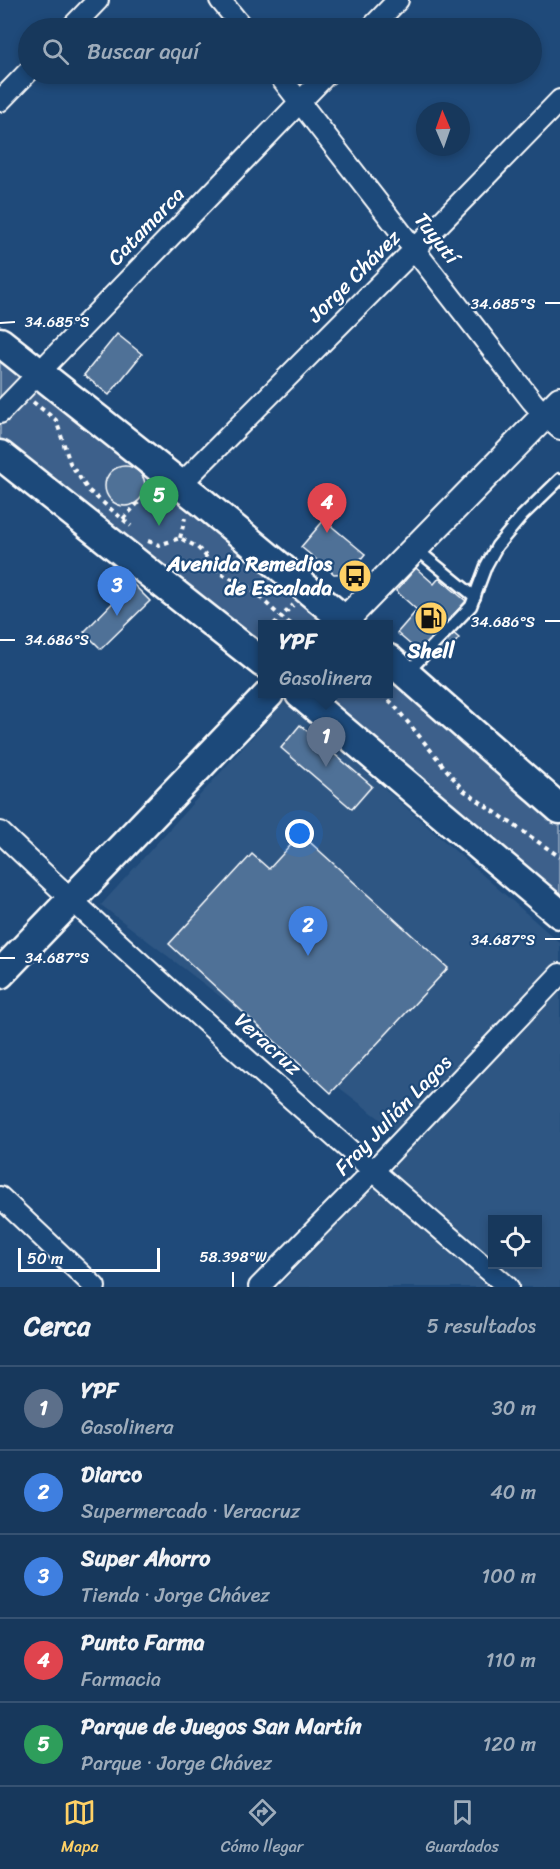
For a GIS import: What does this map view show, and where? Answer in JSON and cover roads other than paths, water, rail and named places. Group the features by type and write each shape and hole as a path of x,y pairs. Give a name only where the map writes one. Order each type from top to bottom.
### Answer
{"main road":[{"path":"0,342 29,382 341,620"},
{"path":"0,455 258,659"},
{"path":"398,667 560,809"},
{"path":"0,974 264,698"},
{"path":"306,698 557,906"}],"street":[{"path":"80,18 98,0"},
{"path":"220,0 235,18"},
{"path":"380,18 398,0"},
{"path":"0,101 18,82"},
{"name":"Tuyutí","path":"286,84 415,249 555,415"},
{"name":"Catamarca","path":"0,413 317,84"},
{"name":"Jorge Chávez","path":"167,485 415,249 560,100"},
{"path":"348,620 415,548 555,415"},
{"name":"Veracruz","path":"0,832 71,900 373,1171 508,1287"},
{"name":"Fray Julián Lagos","path":"259,1287 560,974"},
{"path":"0,1197 95,1287"}],"lane":[{"path":"398,667 460,619 471,606 486,566 497,546 522,516 560,479"},
{"path":"415,548 475,597"}],"place":[{"name":"Parque de Juegos San Martín","path":"159,526"},
{"name":"Punto Farma","path":"327,533"},
{"name":"Avenida Remedios de Escalada","path":"355,576"},
{"name":"Super Ahorro","path":"117,616"},
{"name":"Shell","path":"431,618"},
{"name":"YPF","path":"326,767"},
{"name":"Diarco","path":"308,956"}]}
